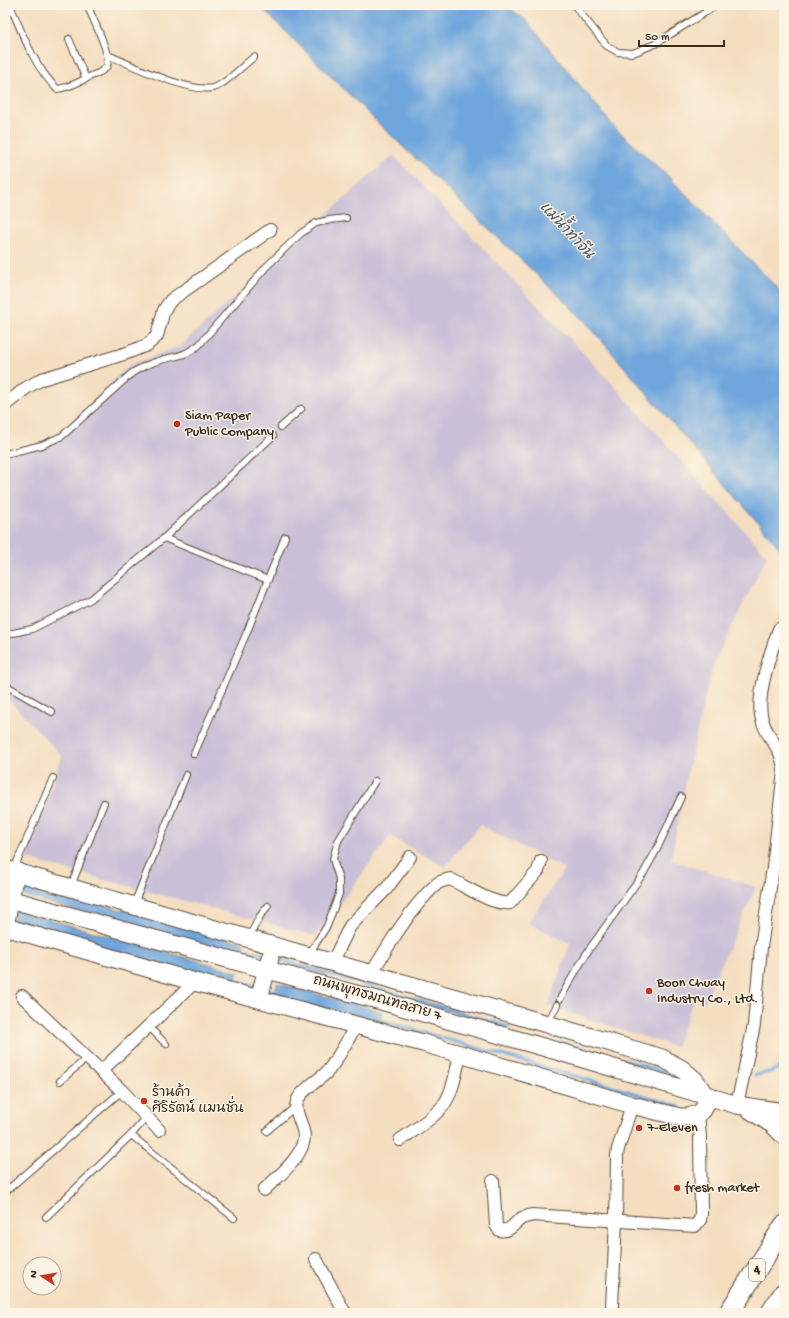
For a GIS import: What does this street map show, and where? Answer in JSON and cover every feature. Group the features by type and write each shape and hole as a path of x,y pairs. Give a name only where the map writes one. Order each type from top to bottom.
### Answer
{"main road":[{"path":"12,871 70,888 542,1022 662,1058 682,1069 695,1080 707,1096 703,1110 698,1114 688,1117 680,1117 632,1105 356,1025 195,982 5,927 8,899 13,884 12,871"},
{"name":"ถนนพุทธมณฑลสาย 7","path":"8,899 529,1042 742,1106 783,1110"},
{"path":"259,998 273,946"},
{"path":"529,1042 542,1022"},
{"name":"ถนนพุทธมณฑลสาย 7","path":"742,1106 773,1125 784,1136"},
{"path":"780,1233 784,1214"},
{"name":"4","path":"729,1313 780,1233"},
{"path":"771,1313 784,1293"}],"street":[{"path":"5,406 26,388 42,379 127,353 147,345 157,336 164,310 171,300 270,230"},
{"path":"742,1106 743,1079 754,1025 761,947 773,868 784,769 780,754 767,731 761,716 761,701 769,658 779,629"},
{"path":"332,963 350,926 386,888 410,857"},
{"path":"371,974 387,947 418,904 439,883 450,879 494,901 502,904 510,903 538,871 541,861"},
{"path":"101,1071 195,982"},
{"path":"22,996 122,1091 160,1130"},
{"path":"264,1190 295,1159 301,1150 304,1138 302,1124 296,1112 298,1099 327,1071 342,1050 356,1025"},
{"path":"400,1140 442,1107 449,1095 460,1055"},
{"path":"613,1313 618,1149 632,1105"},
{"path":"494,1181 496,1225 499,1230 502,1231 510,1228 522,1218 532,1215 695,1226 698,1224 701,1214 700,1137 698,1114"},
{"path":"316,1259 346,1313"}],"lane":[{"path":"10,5 26,42 49,81 58,89 65,88 105,70 108,64 108,55 87,5"},
{"path":"574,5 607,46 618,52 633,53 655,44 716,5"},
{"path":"69,39 86,79"},
{"path":"108,55 185,86 204,89 217,87 254,57"},
{"path":"5,454 42,445 62,436 143,366 159,360 180,356 189,352 199,345 266,267 300,234 316,223 346,218"},
{"path":"281,427 301,409"},
{"path":"5,634 32,629 91,599 164,538 273,436"},
{"path":"164,538 268,580"},
{"path":"194,754 268,580 284,538"},
{"path":"5,685 52,712"},
{"path":"134,906 186,775"},
{"path":"12,871 53,778"},
{"path":"308,955 326,926 339,894 339,879 333,859 338,841 375,781"},
{"path":"560,999 588,951 643,874 657,849 681,797"},
{"path":"70,888 104,803"},
{"path":"248,939 258,920 268,906"},
{"path":"542,1022 557,1005"},
{"path":"148,1026 166,1044"},
{"path":"60,1082 87,1058"},
{"path":"5,1192 122,1091"},
{"path":"267,1131 296,1106"},
{"path":"46,1217 131,1135 147,1117"},
{"path":"131,1135 234,1218"}],"shaded area":[{"path":"393,155 608,379 767,556 713,665 687,774 671,860 756,887 704,1003 694,998 676,1047 548,1006 570,943 528,923 565,869 480,825 445,867 390,836 316,936 27,859 62,756 5,696 5,452 52,440 130,365 180,346"}],"water":[{"name":"แม่น้ำท่าจีน","path":"261,5 505,5 526,20 615,128 670,178 784,295 784,553 583,319 373,118 264,10"},
{"path":"20,882 244,943 244,948 241,957 18,894"},
{"path":"14,911 238,972 234,985 13,922"},
{"path":"277,983 382,1012 379,1026 274,997"}],"waterway":[{"path":"241,949 266,955"},
{"path":"274,958 508,1027"},
{"path":"231,979 258,987"},
{"path":"266,989 279,992"},
{"path":"376,1019 679,1106"},
{"path":"560,1042 671,1074"},
{"path":"755,1075 770,1072 784,1066"}],"place":[{"name":"Siam Paper Public Company","path":"177,424"},
{"name":"Boon Chuay Industry Co., Ltd.","path":"649,991"},
{"name":"ร้านค้า ศิริรัตน์ แมนชั่น","path":"144,1101"},
{"name":"7-Eleven","path":"639,1128"},
{"name":"fresh market","path":"677,1188"}]}
